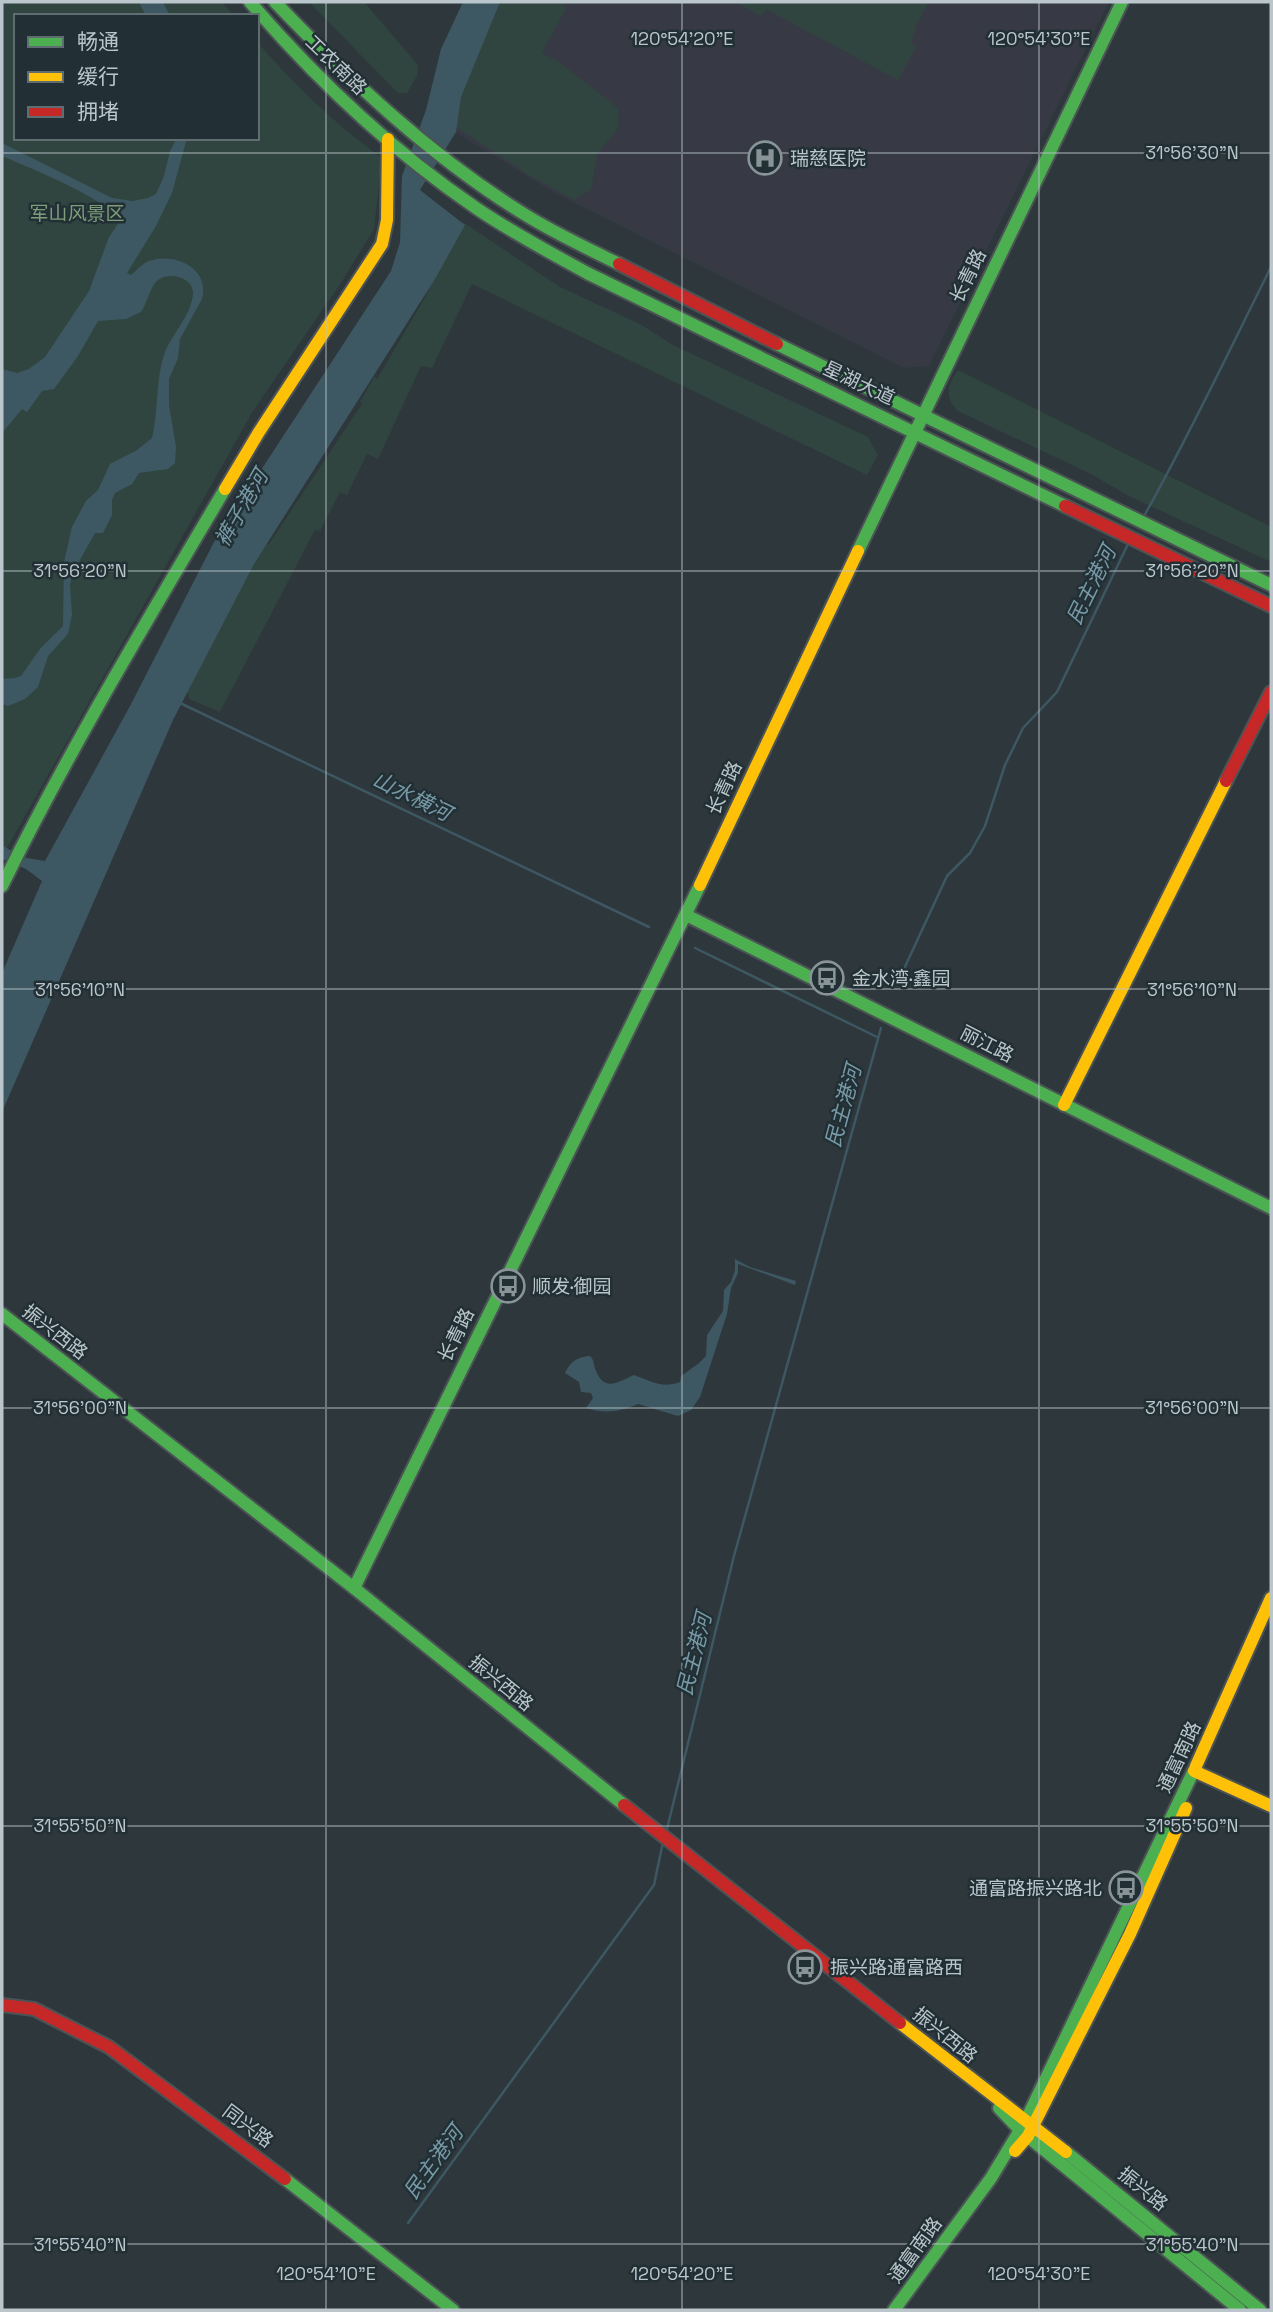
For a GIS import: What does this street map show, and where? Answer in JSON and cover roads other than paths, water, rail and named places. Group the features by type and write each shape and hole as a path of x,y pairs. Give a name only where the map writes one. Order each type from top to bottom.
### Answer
{"street":[{"name":"工农南路","path":"250,2 277,35 323,82 401,151"},
{"name":"工农南路","path":"275,2 340,70 447,162"},
{"name":"长青路","path":"354,1588 686,915 914,430 1122,2"},
{"path":"2,886 18,852 157,603 252,443 382,244 387,220 388,139"},
{"name":"星湖大道","path":"401,151 510,230 587,273 1271,606"},
{"name":"星湖大道","path":"447,162 525,215 597,254 1271,585"},
{"path":"1064,1105 1271,692"},
{"name":"丽江路","path":"686,915 1271,1208"},
{"name":"振兴西路","path":"2,1314 354,1588 975,2082 1027,2128"},
{"name":"通富南路","path":"894,2310 1027,2128 1130,1934 1271,1598"},
{"name":"通富南路","path":"1198,1772 1271,1618"},
{"path":"1198,1772 1271,1806"},
{"name":"同兴路","path":"2,2005 34,2009 109,2047 226,2133 453,2310"},
{"name":"振兴路","path":"1027,2128 1240,2310"},
{"name":"振兴路","path":"1027,2128 1260,2310"}],"water":[{"path":"139,2 163,2 169,14 145,14"},
{"name":"裤子港河","path":"463,2 500,2 461,97 456,132 420,190 465,225 435,279 254,564 173,720 2,1112 2,973 42,881 26,869 2,859 2,845 21,857 45,861 130,706 214,542 391,271 400,242 402,176 426,110 441,49"},
{"path":"176,140 186,140 172,193 156,226 127,273 131,275 149,261 169,259 188,265 201,279 202,299 180,339 178,358 169,379 169,405 176,447 175,463 168,469 139,473 132,484 115,493 112,515 103,533 95,533 72,574 72,615 68,634 48,656 38,687 25,699 8,706 2,704 2,679 21,676 40,649 63,626 64,562 72,527 86,501 98,490 110,464 137,450 152,438 158,384 165,352 182,323 193,293 192,287 184,279 165,277 155,283 141,312 126,319 98,321 78,356 54,389 42,391 27,412 22,409 2,433 2,369 17,373 29,369 45,357 89,291 109,237 122,218 79,191 2,156 2,143 112,198 133,201 156,194"},
{"path":"735,1259 750,1267 796,1281 795,1285 738,1264 727,1314 700,1397 691,1410 678,1416 638,1404 612,1411 586,1408 593,1398 591,1393 581,1392 579,1382 565,1373 578,1359 590,1356 600,1378 608,1384 634,1375 668,1385 680,1382 681,1376 706,1356 707,1335 723,1311 724,1290 731,1282"}],"waterway":[{"name":"民主港河","path":"1143,518 1193,425 1271,267"},
{"name":"民主港河","path":"897,984 947,876 970,853 985,826 1005,765 1023,728 1057,692 1129,542"},
{"name":"山水横河","path":"180,703 649,927"},
{"name":"山水横河","path":"695,948 877,1037"},
{"name":"民主港河","path":"666,1833 734,1556 881,1028"},
{"name":"民主港河","path":"408,2223 654,1885 663,1842"}],"place":[{"name":"瑞慈医院","path":"765,158"},
{"name":"金水湾·鑫园","path":"827,978"},
{"name":"顺发·御园","path":"508,1286"},
{"name":"通富路振兴路北","path":"1126,1888"},
{"name":"振兴路通富路西","path":"805,1967"}],"park label":[{"name":"军山风景区","path":"77,213"}]}
